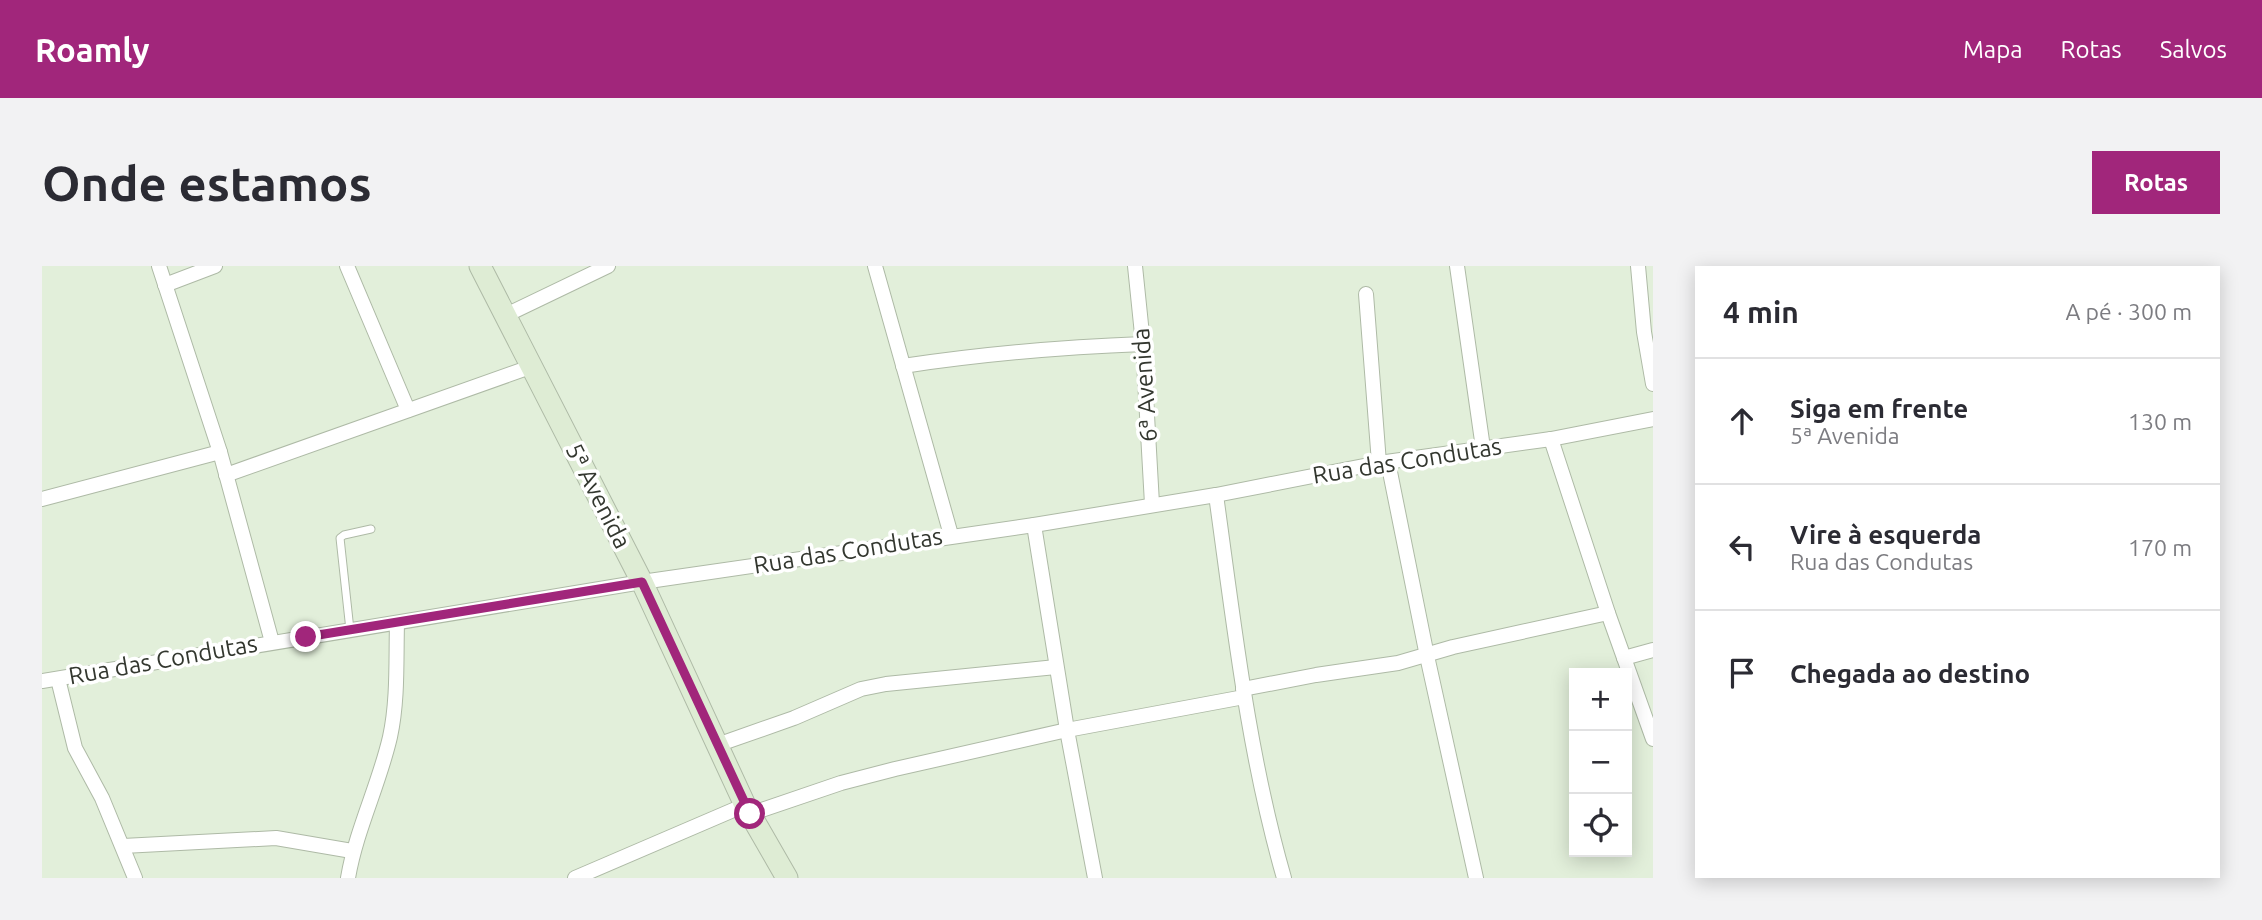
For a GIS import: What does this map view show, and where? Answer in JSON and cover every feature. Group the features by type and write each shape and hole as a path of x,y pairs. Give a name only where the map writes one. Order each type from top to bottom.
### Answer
{"street":[{"path":"159,266 220,452 271,642"},
{"path":"165,285 215,266"},
{"path":"347,266 408,410"},
{"name":"5ª Avenida","path":"480,266 642,582 748,809 787,878"},
{"path":"506,315 608,266"},
{"path":"875,266 951,535"},
{"name":"6ª Avenida","path":"1137,266 1152,504"},
{"path":"1457,266 1483,448"},
{"path":"1638,266 1644,332 1653,384"},
{"path":"1366,294 1383,463 1476,878"},
{"path":"903,366 966,356 1052,348 1143,344"},
{"path":"226,475 533,366"},
{"name":"Rua das Condutas","path":"42,681 642,582 1034,525 1216,495 1383,463 1551,439 1653,419"},
{"path":"1551,439 1653,740"},
{"path":"42,499 220,452"},
{"path":"1216,495 1249,732 1267,820 1284,878"},
{"path":"1034,525 1066,730 1095,878"},
{"path":"575,878 748,809 863,777 1316,675 1398,663 1454,647 1608,613"},
{"path":"348,878 352,851 373,799 390,736 396,694 397,623"},
{"path":"1624,658 1653,650"},
{"path":"718,745 861,690 887,684 1056,667"},
{"path":"58,678 75,748 102,798 135,878"},
{"path":"122,846 276,838 352,851"}],"lane":[{"path":"350,630 340,538 371,528"}],"route":[{"path":"306,637 642,582 750,814"}]}
